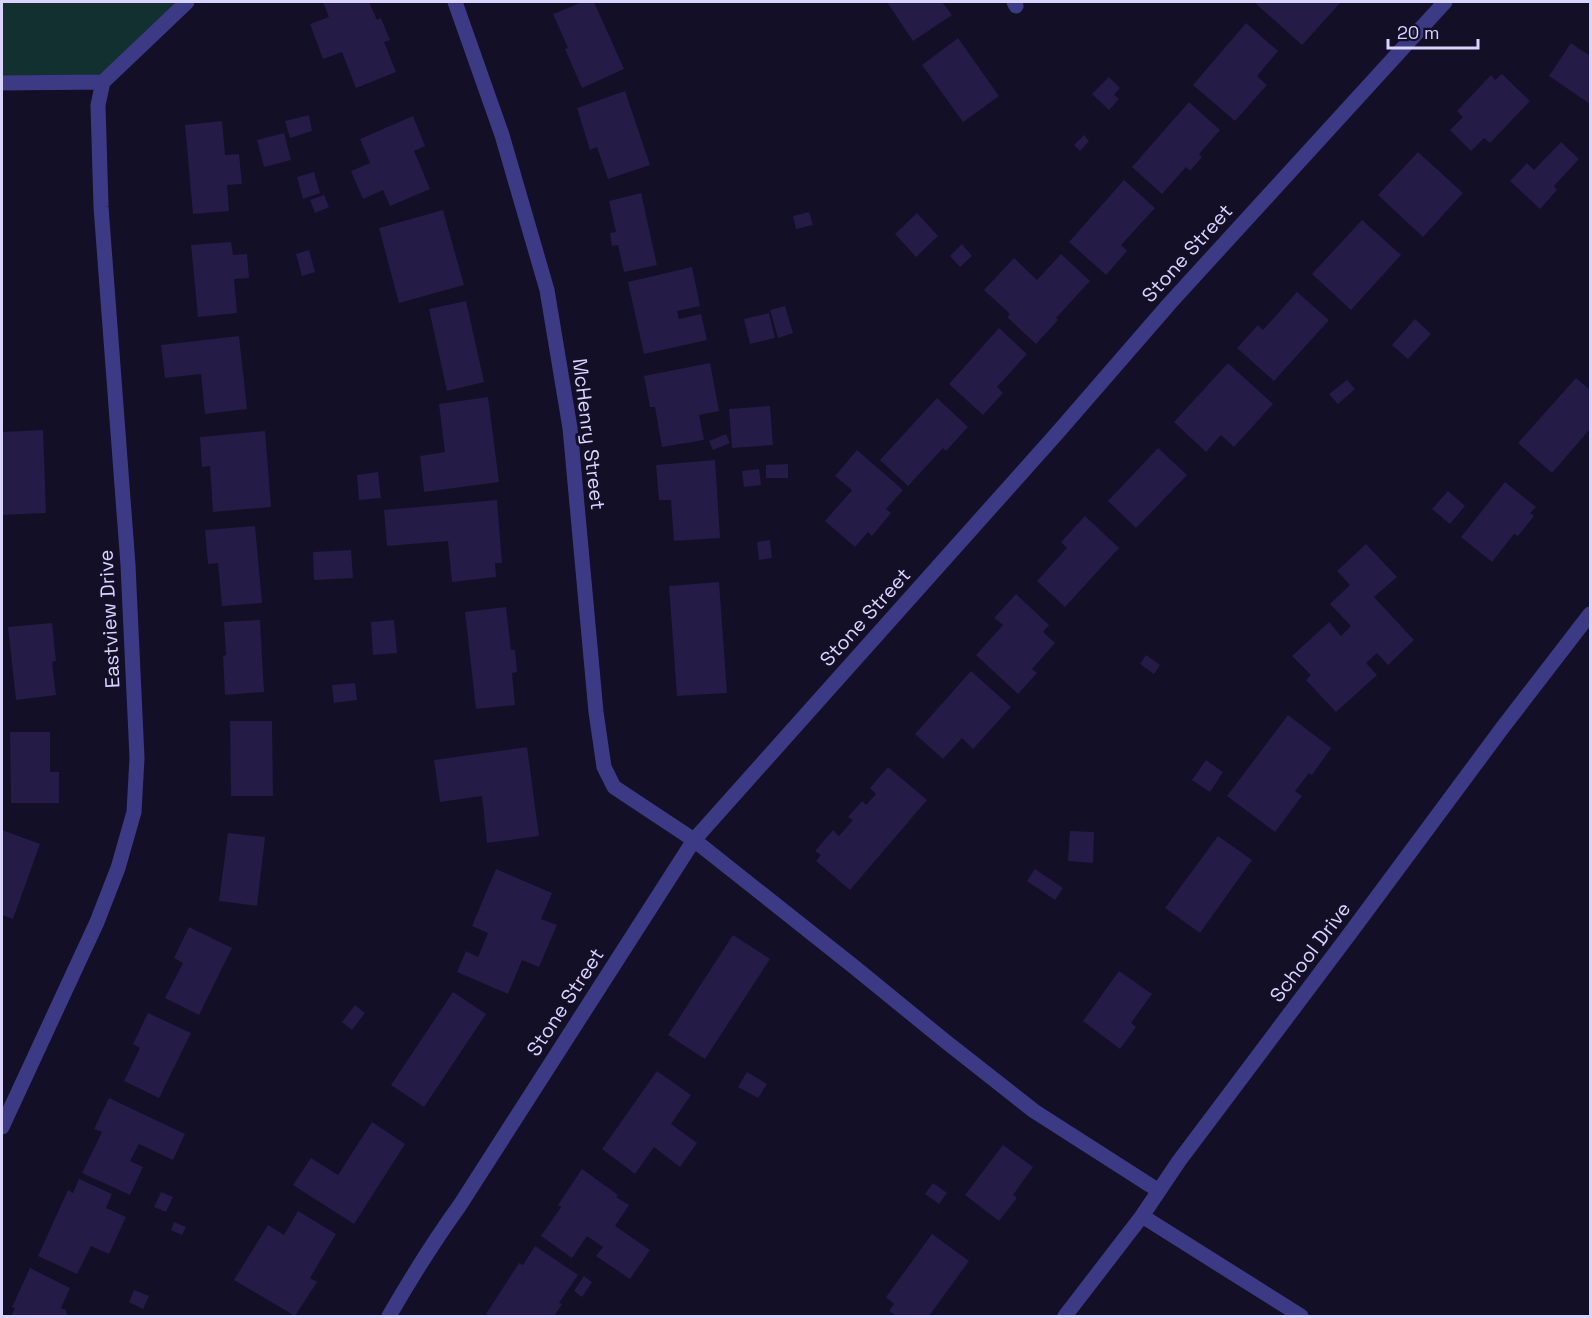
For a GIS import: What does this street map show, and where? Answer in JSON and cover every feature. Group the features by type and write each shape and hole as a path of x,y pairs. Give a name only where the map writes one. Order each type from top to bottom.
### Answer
{"street":[{"path":"2,83 103,82 187,2"},
{"name":"McHenry Street","path":"455,2 502,135 548,290 570,428 596,712 604,767 614,787 694,840 1034,1110 1159,1191"},
{"name":"Stone Street","path":"389,1317 407,1285 694,840 1059,431 1170,303 1445,2"},
{"name":"Eastview Drive","path":"2,1127 97,922 118,868 134,812 137,758 128,565 101,207 98,105 103,82"},
{"name":"School Drive","path":"1065,1317 1509,718 1590,614"},
{"path":"1142,1216 1301,1317"}],"green space":[{"path":"2,2 187,2 103,82 2,79"}],"building":[{"path":"323,2 369,2 377,20 381,18 390,40 384,42 396,72 356,88 342,52 323,59 310,24 329,17"},
{"path":"583,2 594,2 624,69 582,88 553,14"},
{"path":"887,2 942,2 952,15 913,41"},
{"path":"1254,2 1341,2 1302,45"},
{"path":"1246,23 1278,51 1257,76 1267,85 1235,121 1193,85"},
{"path":"958,38 999,96 963,122 922,65"},
{"path":"1571,43 1590,56 1590,104 1549,76"},
{"path":"1502,74 1530,101 1490,143 1484,138 1471,151 1450,130 1463,117 1457,111 1491,75 1495,80"},
{"path":"1109,77 1120,88 1114,95 1119,99 1109,110 1092,94"},
{"path":"625,91 650,165 608,179 597,147 590,150 577,108"},
{"path":"1189,102 1220,130 1199,154 1202,157 1190,171 1186,167 1162,194 1132,167"},
{"path":"309,115 312,131 290,138 285,121"},
{"path":"413,116 425,146 414,151 430,189 390,206 383,190 363,199 351,171 370,163 360,139"},
{"path":"222,121 225,155 239,154 242,184 227,185 229,211 193,214 185,125"},
{"path":"284,133 291,160 264,167 257,140"},
{"path":"1084,135 1089,141 1080,151 1074,145"},
{"path":"1561,142 1579,159 1554,186 1557,190 1540,209 1510,181 1527,163 1534,170"},
{"path":"1418,152 1463,193 1423,237 1378,195"},
{"path":"314,172 320,193 303,199 297,177"},
{"path":"1124,180 1155,208 1121,245 1127,251 1106,275 1069,242"},
{"path":"641,193 657,265 624,272 618,245 612,246 610,233 616,232 609,201"},
{"path":"324,195 329,207 315,213 310,200"},
{"path":"443,210 464,285 399,303 379,228"},
{"path":"809,212 813,225 796,229 793,216"},
{"path":"917,213 938,236 916,257 895,234"},
{"path":"1362,220 1401,255 1351,310 1312,274"},
{"path":"231,242 233,255 247,254 249,278 234,279 237,313 198,317 191,245"},
{"path":"962,244 972,256 960,267 950,256"},
{"path":"309,250 315,272 302,276 296,254"},
{"path":"1061,254 1090,281 1036,344 1007,317 1010,314 984,290 1014,258 1037,280"},
{"path":"692,267 700,306 677,311 679,319 701,314 707,340 644,354 628,282"},
{"path":"1297,292 1329,320 1274,381 1237,348 1258,325 1263,330"},
{"path":"466,301 484,382 447,391 429,309"},
{"path":"785,306 793,333 778,338 770,310"},
{"path":"769,313 775,338 750,344 744,319"},
{"path":"1415,319 1431,334 1408,359 1392,345"},
{"path":"999,328 1027,354 997,387 1003,393 983,415 949,384"},
{"path":"239,336 247,409 205,414 201,374 165,378 161,345"},
{"path":"710,363 719,411 699,415 704,440 662,447 655,407 650,407 644,376"},
{"path":"1228,363 1273,404 1234,447 1221,435 1206,452 1174,422"},
{"path":"1576,378 1590,390 1590,429 1552,473 1518,443"},
{"path":"1347,380 1355,389 1338,404 1329,394"},
{"path":"488,397 499,482 424,492 420,456 445,452 439,404"},
{"path":"937,398 968,427 946,451 943,448 908,486 880,460"},
{"path":"770,406 773,445 732,448 729,409"},
{"path":"43,430 46,513 2,515 2,432"},
{"path":"265,431 271,507 213,512 210,466 202,467 200,437"},
{"path":"726,434 730,443 713,450 709,441"},
{"path":"1158,448 1187,475 1136,528 1108,501"},
{"path":"857,450 903,490 886,509 891,513 872,536 868,532 855,547 825,521 852,490 835,476"},
{"path":"715,460 720,538 674,541 671,500 659,500 656,465"},
{"path":"788,464 788,478 766,478 766,465"},
{"path":"759,469 761,485 744,487 742,471"},
{"path":"378,472 381,498 359,500 357,475"},
{"path":"1505,482 1536,507 1530,513 1534,516 1518,536 1514,534 1492,562 1461,537"},
{"path":"1448,491 1465,506 1450,524 1432,509"},
{"path":"497,500 502,563 495,563 496,577 452,582 448,541 387,546 384,510"},
{"path":"1085,516 1119,548 1065,607 1037,581 1067,548 1061,542"},
{"path":"255,526 262,603 222,606 218,563 208,564 205,530"},
{"path":"770,540 772,558 759,560 757,542"},
{"path":"1366,544 1397,577 1374,597 1414,640 1388,665 1377,653 1366,663 1377,675 1336,712 1306,680 1311,675 1292,656 1329,622 1341,636 1351,626 1330,604 1350,585 1337,571"},
{"path":"351,550 353,578 314,580 313,552"},
{"path":"719,582 727,693 677,696 669,586"},
{"path":"1016,594 1049,625 1043,632 1055,643 1032,669 1037,673 1018,694 976,655 1003,625 994,618"},
{"path":"506,607 511,650 515,650 517,672 512,673 515,705 476,709 465,612"},
{"path":"260,620 264,692 225,695 224,622"},
{"path":"394,620 397,653 373,655 371,622"},
{"path":"52,623 56,661 52,662 56,695 16,700 8,627"},
{"path":"1146,655 1160,665 1154,674 1140,664"},
{"path":"971,671 1011,707 973,749 962,738 943,759 915,734"},
{"path":"355,683 357,700 334,703 332,685"},
{"path":"1288,715 1331,748 1312,775 1309,773 1295,791 1302,796 1275,832 1227,796"},
{"path":"230,721 272,721 273,796 231,796"},
{"path":"10,732 50,732 50,772 59,772 59,803 11,803"},
{"path":"527,747 539,836 487,843 482,796 440,802 434,760"},
{"path":"1206,760 1223,772 1210,792 1192,780"},
{"path":"888,767 927,800 850,890 816,861 821,855 815,851 833,830 839,836 853,820 848,817 862,801 866,805 876,794 870,788"},
{"path":"2,830 40,844 13,919 2,915"},
{"path":"1070,831 1094,832 1093,863 1068,861"},
{"path":"228,833 265,837 257,906 219,901"},
{"path":"1218,836 1252,860 1200,933 1165,908"},
{"path":"496,869 552,893 541,919 557,925 539,967 522,960 508,994 457,972 466,951 478,957 488,933 472,926"},
{"path":"1035,869 1063,888 1055,900 1027,881"},
{"path":"189,927 232,948 199,1015 165,998 183,963 174,958"},
{"path":"733,935 770,959 705,1059 668,1035"},
{"path":"1119,971 1152,994 1131,1023 1136,1027 1120,1049 1083,1021"},
{"path":"453,992 486,1014 424,1107 391,1085"},
{"path":"355,1005 365,1013 352,1030 342,1022"},
{"path":"148,1013 191,1033 159,1098 124,1081 140,1048 133,1044"},
{"path":"657,1071 691,1095 671,1124 697,1143 680,1167 654,1147 635,1174 602,1149"},
{"path":"747,1072 767,1084 758,1098 738,1087"},
{"path":"109,1098 185,1134 173,1160 139,1144 130,1161 143,1167 130,1195 82,1173 102,1132 94,1129"},
{"path":"372,1122 405,1144 354,1224 293,1185 311,1158 338,1175"},
{"path":"1003,1145 1033,1167 1013,1195 1017,1198 999,1221 965,1195"},
{"path":"582,1169 629,1205 615,1226 650,1250 630,1279 596,1256 603,1247 587,1236 572,1258 541,1236 561,1207 558,1205"},
{"path":"79,1179 112,1194 106,1208 126,1217 109,1254 91,1246 77,1274 38,1256 68,1190 73,1193"},
{"path":"933,1183 947,1193 939,1204 925,1194"},
{"path":"161,1192 173,1197 166,1212 154,1207"},
{"path":"298,1211 336,1234 310,1278 317,1282 295,1316 234,1280 268,1225 284,1235"},
{"path":"174,1222 186,1227 182,1235 171,1230"},
{"path":"932,1234 969,1261 929,1316 897,1316 889,1311 894,1304 886,1297"},
{"path":"535,1246 578,1275 559,1303 562,1304 554,1316 489,1316 486,1314 519,1263 523,1265"},
{"path":"30,1268 70,1288 61,1308 66,1310 67,1316 11,1316 15,1308 12,1307"},
{"path":"584,1276 592,1282 582,1297 574,1291"},
{"path":"134,1290 149,1296 143,1309 129,1302"}]}
